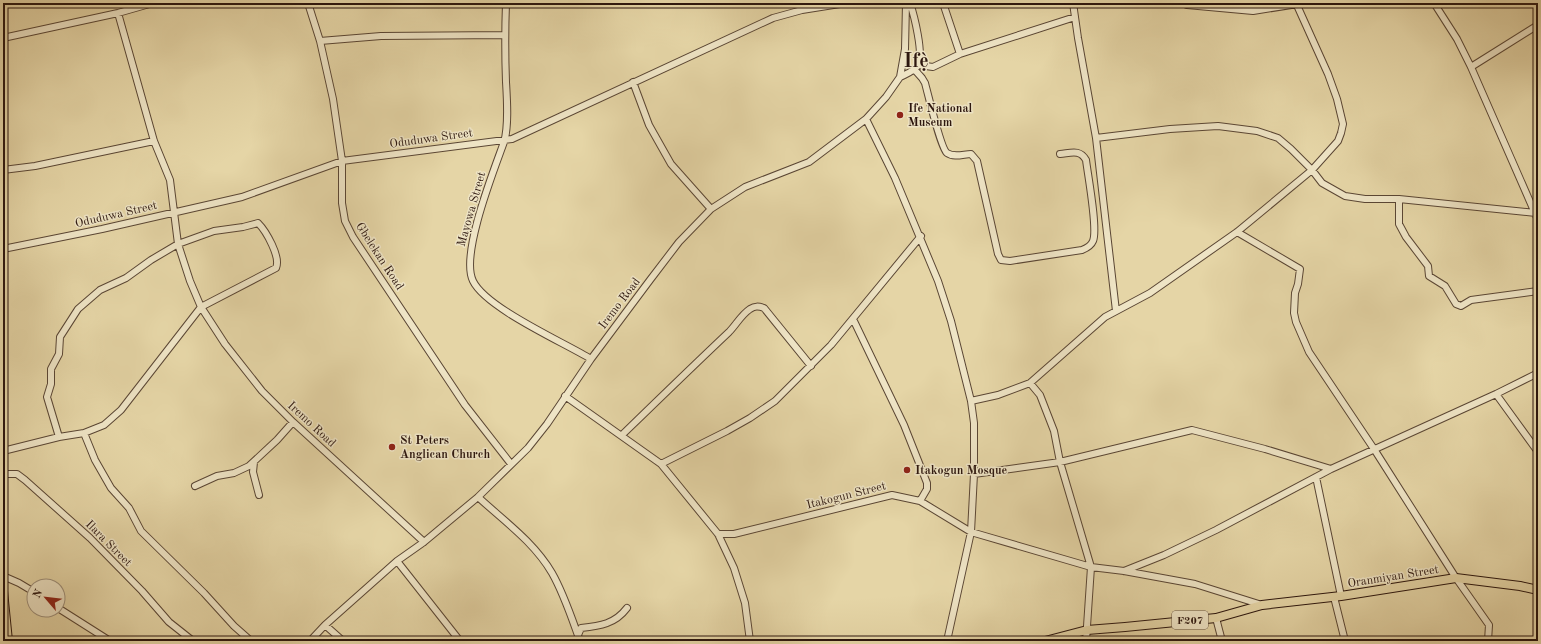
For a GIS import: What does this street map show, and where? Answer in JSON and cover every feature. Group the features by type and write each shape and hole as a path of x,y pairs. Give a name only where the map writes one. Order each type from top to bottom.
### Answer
{"main road":[{"name":"F207","path":"1456,578 1520,586 1538,590"},
{"name":"Oranmiyan Street","path":"1337,596 1456,578"},
{"path":"3,591 8,641"},
{"name":"F207","path":"1045,641 1087,630 1216,618 1262,605 1337,596"}],"street":[{"path":"3,38 118,13 153,3"},
{"name":"Gbelekan Road","path":"308,3 320,41 333,100 342,161 342,203 345,220 353,237 465,405 511,464"},
{"name":"Mayowa Street","path":"506,3 505,35 507,112 504,140 473,234 469,267 473,281 485,296 510,314 591,359"},
{"name":"Oduduwa Street","path":"3,249 102,229 174,211 242,197 342,161 512,139 773,18 802,10 846,3"},
{"path":"900,77 905,49 906,3"},
{"path":"910,3 919,48 916,67 925,83 940,140 945,152 954,155 972,154 977,161 998,254 1002,260 1010,261 1082,250 1093,241 1095,234 1094,218 1086,160 1077,152 1060,154"},
{"path":"943,3 960,54"},
{"path":"1073,3 1074,17 1096,138 1116,311"},
{"path":"1182,3 1209,8 1253,11 1304,3"},
{"path":"1434,3 1457,39 1471,67 1537,216"},
{"path":"971,401 998,395 1030,383 1105,317 1150,293 1237,232 1312,170 1338,141 1343,124 1337,99 1328,74 1296,4"},
{"name":"Iremo Road","path":"118,13 154,141 170,180 178,244 190,281 201,307 225,344 257,385 293,422 424,542"},
{"path":"900,77 916,67 933,67 960,54 1074,17"},
{"path":"1471,67 1538,25"},
{"path":"320,41 381,36 505,35"},
{"path":"905,49 919,48"},
{"name":"Iremo Road","path":"310,641 324,626 397,561 424,542 478,497 533,442 591,359 679,242 711,209 745,187 809,162 866,120 886,97 900,77"},
{"path":"633,82 649,125 671,164 711,209"},
{"path":"866,120 895,178 938,281 951,321 971,401 974,422 974,474 970,532 947,641"},
{"path":"1096,138 1170,129 1218,126 1257,131 1278,138 1312,170 1322,183 1345,196 1366,199 1399,199 1537,216"},
{"path":"3,170 35,166 154,141"},
{"path":"1399,199 1400,224 1406,237 1428,266 1429,276 1445,286 1456,304 1461,306 1471,300 1538,291"},
{"path":"3,451 59,436 84,432 104,425 121,410 201,307 273,270 278,264 276,252 258,223 243,227 214,231 178,244 150,260 126,278 100,290 78,309 60,337 58,354 51,369 51,384 47,397 59,436"},
{"path":"1237,232 1300,268 1300,275 1295,293 1296,322 1310,352 1456,578 1489,625 1488,641"},
{"path":"661,464 750,418 775,401 811,366 853,319 920,236"},
{"path":"622,435 730,331 748,310 753,307 758,306 764,308 811,366"},
{"path":"853,319 904,425 927,483 927,489 920,502"},
{"path":"1124,571 1164,555 1216,530 1331,469 1496,394 1538,373"},
{"path":"1030,383 1040,395 1054,431 1060,462 1091,567 1086,641"},
{"path":"1496,394 1538,452"},
{"path":"565,396 661,464 718,534 736,575 745,603 750,641"},
{"path":"195,486 222,474 234,473 254,462 293,422"},
{"path":"974,474 1060,462 1192,430 1331,469"},
{"path":"84,432 95,460 111,488 129,508 141,531 204,593 234,626 251,641"},
{"path":"254,462 253,472 259,495"},
{"name":"Ilara Street","path":"3,474 17,474 25,480 90,538 170,622 193,641"},
{"path":"1316,477 1345,641"},
{"name":"Itakogun Street","path":"718,534 734,534 892,495 920,502 970,532 1091,567 1124,571 1195,584 1262,605"},
{"path":"478,497 525,539 546,564 556,580 579,638"},
{"path":"397,561 460,641"},
{"path":"3,576 26,587"},
{"path":"579,638 581,628 593,627 616,619 621,616 627,608"},
{"path":"66,613 110,641"},
{"path":"1216,618 1222,641"},
{"path":"324,626 343,641"}],"place":[{"name":"Ife National Museum","path":"900,115"},
{"name":"St Peters Anglican Church","path":"392,447"},
{"name":"Itakogun Mosque","path":"907,470"}],"district":[{"name":"Ifẹ̀","path":"916,60"}]}
